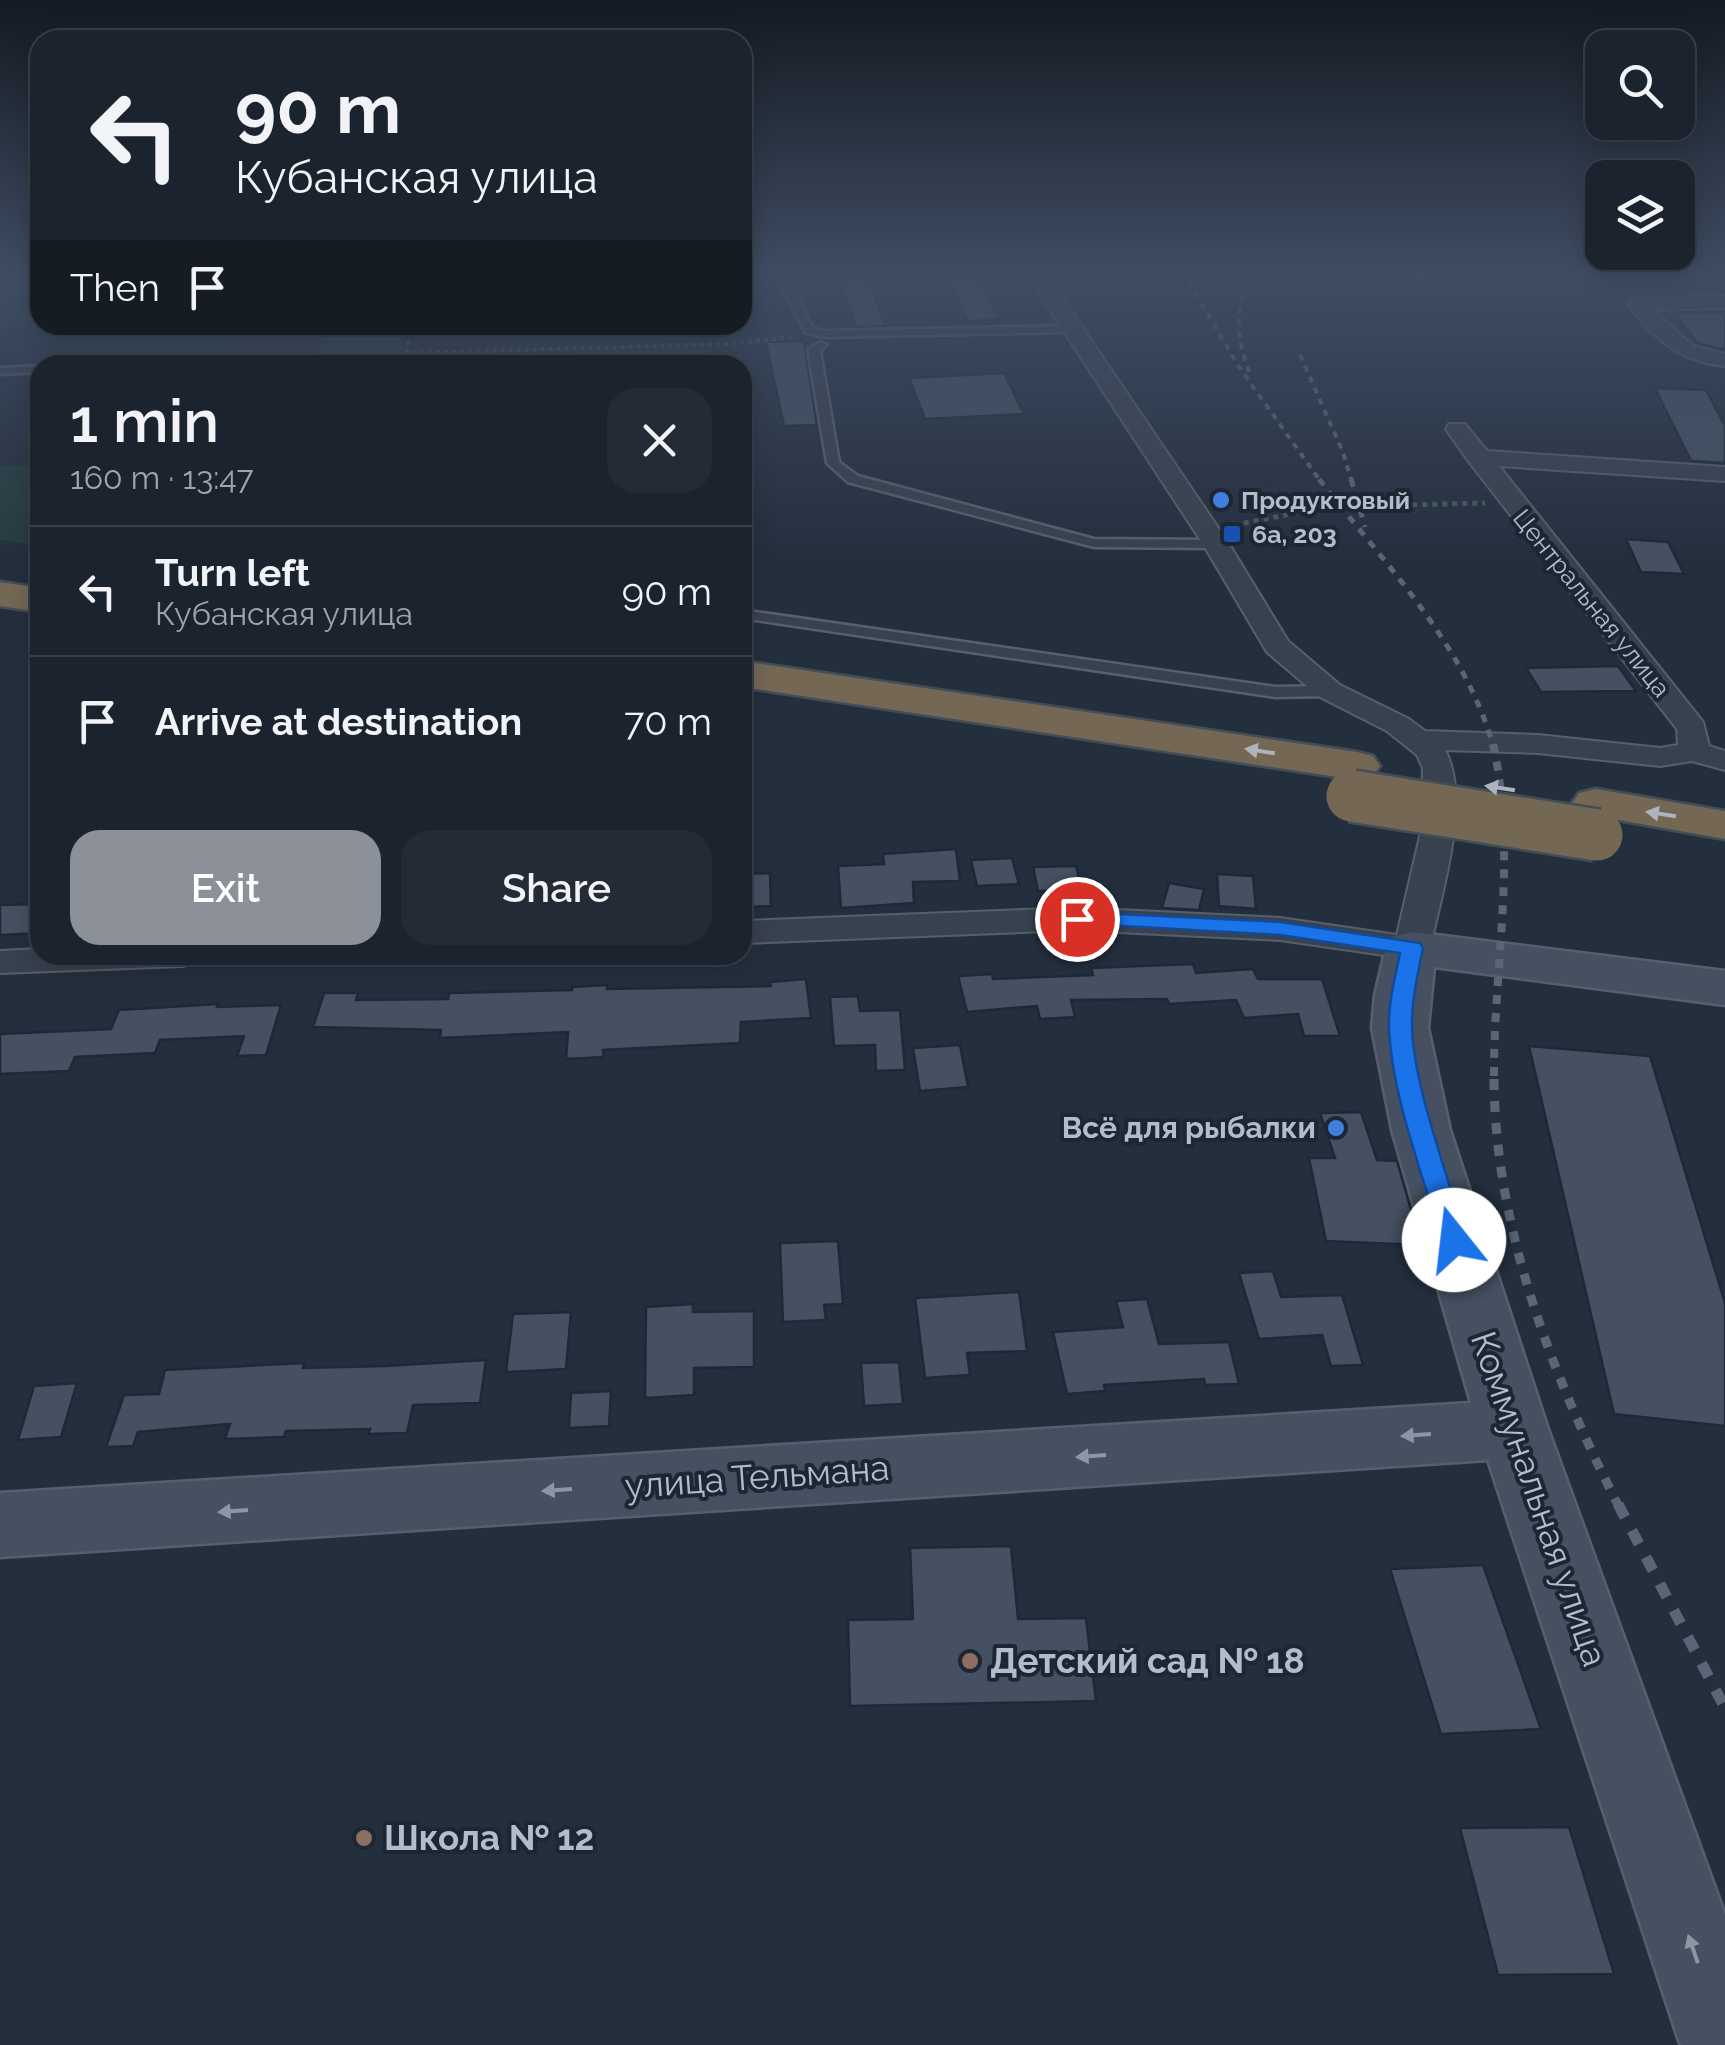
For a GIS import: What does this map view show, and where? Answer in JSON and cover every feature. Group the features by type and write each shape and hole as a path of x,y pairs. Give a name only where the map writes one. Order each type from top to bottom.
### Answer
{"highway":[{"path":"0,568 30,572"},
{"path":"0,594 30,598"},
{"path":"752,676 1354,781 1597,819 1725,824"},
{"path":"752,704 1354,781"},
{"path":"1597,819 1725,857"}],"street":[{"path":"1096,367 1211,537 1278,646 1330,691 1420,740 1538,744 1660,757 1694,751 1725,761"},
{"name":"Центральная улица","path":"1457,429 1692,728 1694,751"},
{"name":"Центральная улица","path":"1478,458 1725,474"},
{"path":"1412,948 1438,832 1439,768 1420,740"},
{"path":"752,932 1077,919 1280,929 1725,988"},
{"name":"Коммунальная улица","path":"1412,948 1401,1012 1406,1067 1464,1277 1725,2041"},
{"path":"0,962 30,961"},
{"name":"улица Тельмана","path":"0,1526 1513,1429"}],"lane":[{"path":"817,367 833,462 853,480 1094,544 1211,537"},
{"path":"0,371 30,370"},
{"path":"752,615 1274,692 1330,691"}],"path":[{"path":"1211,537 1327,507 1511,502"}],"green space":[{"path":"0,466 30,466 30,544 0,540"}],"building":[{"path":"771,367 808,367 817,425 784,426"},
{"path":"1004,373 1024,414 925,419 909,378"},
{"path":"1655,388 1706,390 1725,426 1725,463 1691,461"},
{"path":"1626,539 1668,542 1684,574 1641,572"},
{"path":"1618,666 1636,691 1541,692 1526,668"},
{"path":"956,849 960,881 913,882 914,903 841,908 838,866 884,864 883,854"},
{"path":"1012,858 1019,884 977,886 971,860"},
{"path":"1076,866 1082,890 1038,891 1033,867"},
{"path":"770,873 771,906 752,907 752,874"},
{"path":"1217,874 1253,876 1256,909 1219,906"},
{"path":"1169,883 1204,889 1199,910 1162,908"},
{"path":"30,904 30,934 0,935 0,905"},
{"path":"1193,964 1196,973 1253,969 1258,979 1322,979 1340,1036 1304,1036 1298,1014 1244,1018 1236,1000 1169,1004 1167,999 1071,1000 1075,1017 1040,1019 1037,1006 967,1012 958,976 992,974 993,979 1093,975 1091,968"},
{"path":"806,979 811,1018 741,1022 740,1043 603,1050 603,1057 566,1059 568,1032 440,1038 441,1030 313,1027 324,993 358,993 356,1000 448,999 449,993 572,990 607,985 607,989 771,986 770,982"},
{"path":"858,996 860,1011 900,1010 905,1070 876,1071 875,1045 834,1046 830,997"},
{"path":"218,1004 217,1007 281,1005 266,1055 237,1056 244,1036 160,1040 155,1053 75,1057 69,1071 0,1074 0,1034 111,1029 119,1010"},
{"path":"960,1045 968,1087 920,1091 913,1048"},
{"path":"1529,1046 1650,1056 1725,1303 1725,1426 1614,1414"},
{"path":"1361,1112 1377,1160 1397,1161 1421,1245 1326,1241 1309,1158 1335,1158 1320,1113"},
{"path":"838,1241 843,1304 824,1305 826,1320 783,1322 780,1243"},
{"path":"1273,1271 1281,1297 1342,1295 1363,1365 1331,1366 1322,1335 1259,1339 1239,1273"},
{"path":"1019,1292 1027,1351 967,1353 970,1375 925,1378 915,1298"},
{"path":"1147,1299 1159,1344 1229,1342 1239,1384 1205,1385 1204,1379 1104,1385 1105,1391 1067,1394 1053,1332 1123,1327 1116,1301"},
{"path":"693,1304 693,1312 754,1311 754,1367 694,1368 694,1395 645,1398 646,1307"},
{"path":"571,1312 566,1369 506,1372 513,1314"},
{"path":"486,1360 480,1403 413,1405 407,1433 368,1434 370,1429 286,1431 284,1437 225,1439 230,1424 138,1432 133,1446 106,1447 124,1395 159,1394 165,1370"},
{"path":"899,1362 903,1404 864,1406 861,1363"},
{"path":"77,1383 61,1437 18,1440 34,1386"},
{"path":"611,1391 609,1426 569,1428 571,1393"},
{"name":"Детский сад № 18","path":"1011,1546 1018,1619 1086,1618 1096,1701 850,1706 848,1620 913,1619 910,1548"},
{"path":"1483,1565 1541,1729 1441,1734 1390,1569"},
{"path":"1569,1827 1614,1974 1498,1975 1460,1828"}],"railway":[{"path":"1239,367 1321,482"},
{"path":"1248,367 1249,372"},
{"path":"1306,367 1352,482"},
{"path":"1319,479 1442,638 1463,673 1493,746"},
{"path":"1351,479 1365,527"},
{"path":"1493,744 1504,828 1494,1080"},
{"path":"1494,1080 1497,1135 1516,1246 1550,1353 1619,1507"},
{"path":"1618,1504 1725,1708"}],"place":[{"name":"Продуктовый","path":"1221,500"},
{"name":"6a, 203","path":"1232,534"},
{"name":"Всё для рыбалки","path":"1336,1128"},
{"name":"Детский сад № 18","path":"970,1661"},
{"name":"Школа № 12","path":"364,1838"}],"route":[{"path":"1077,919 1280,929 1412,948 1400,1028 1421,1130 1454,1240"}]}
